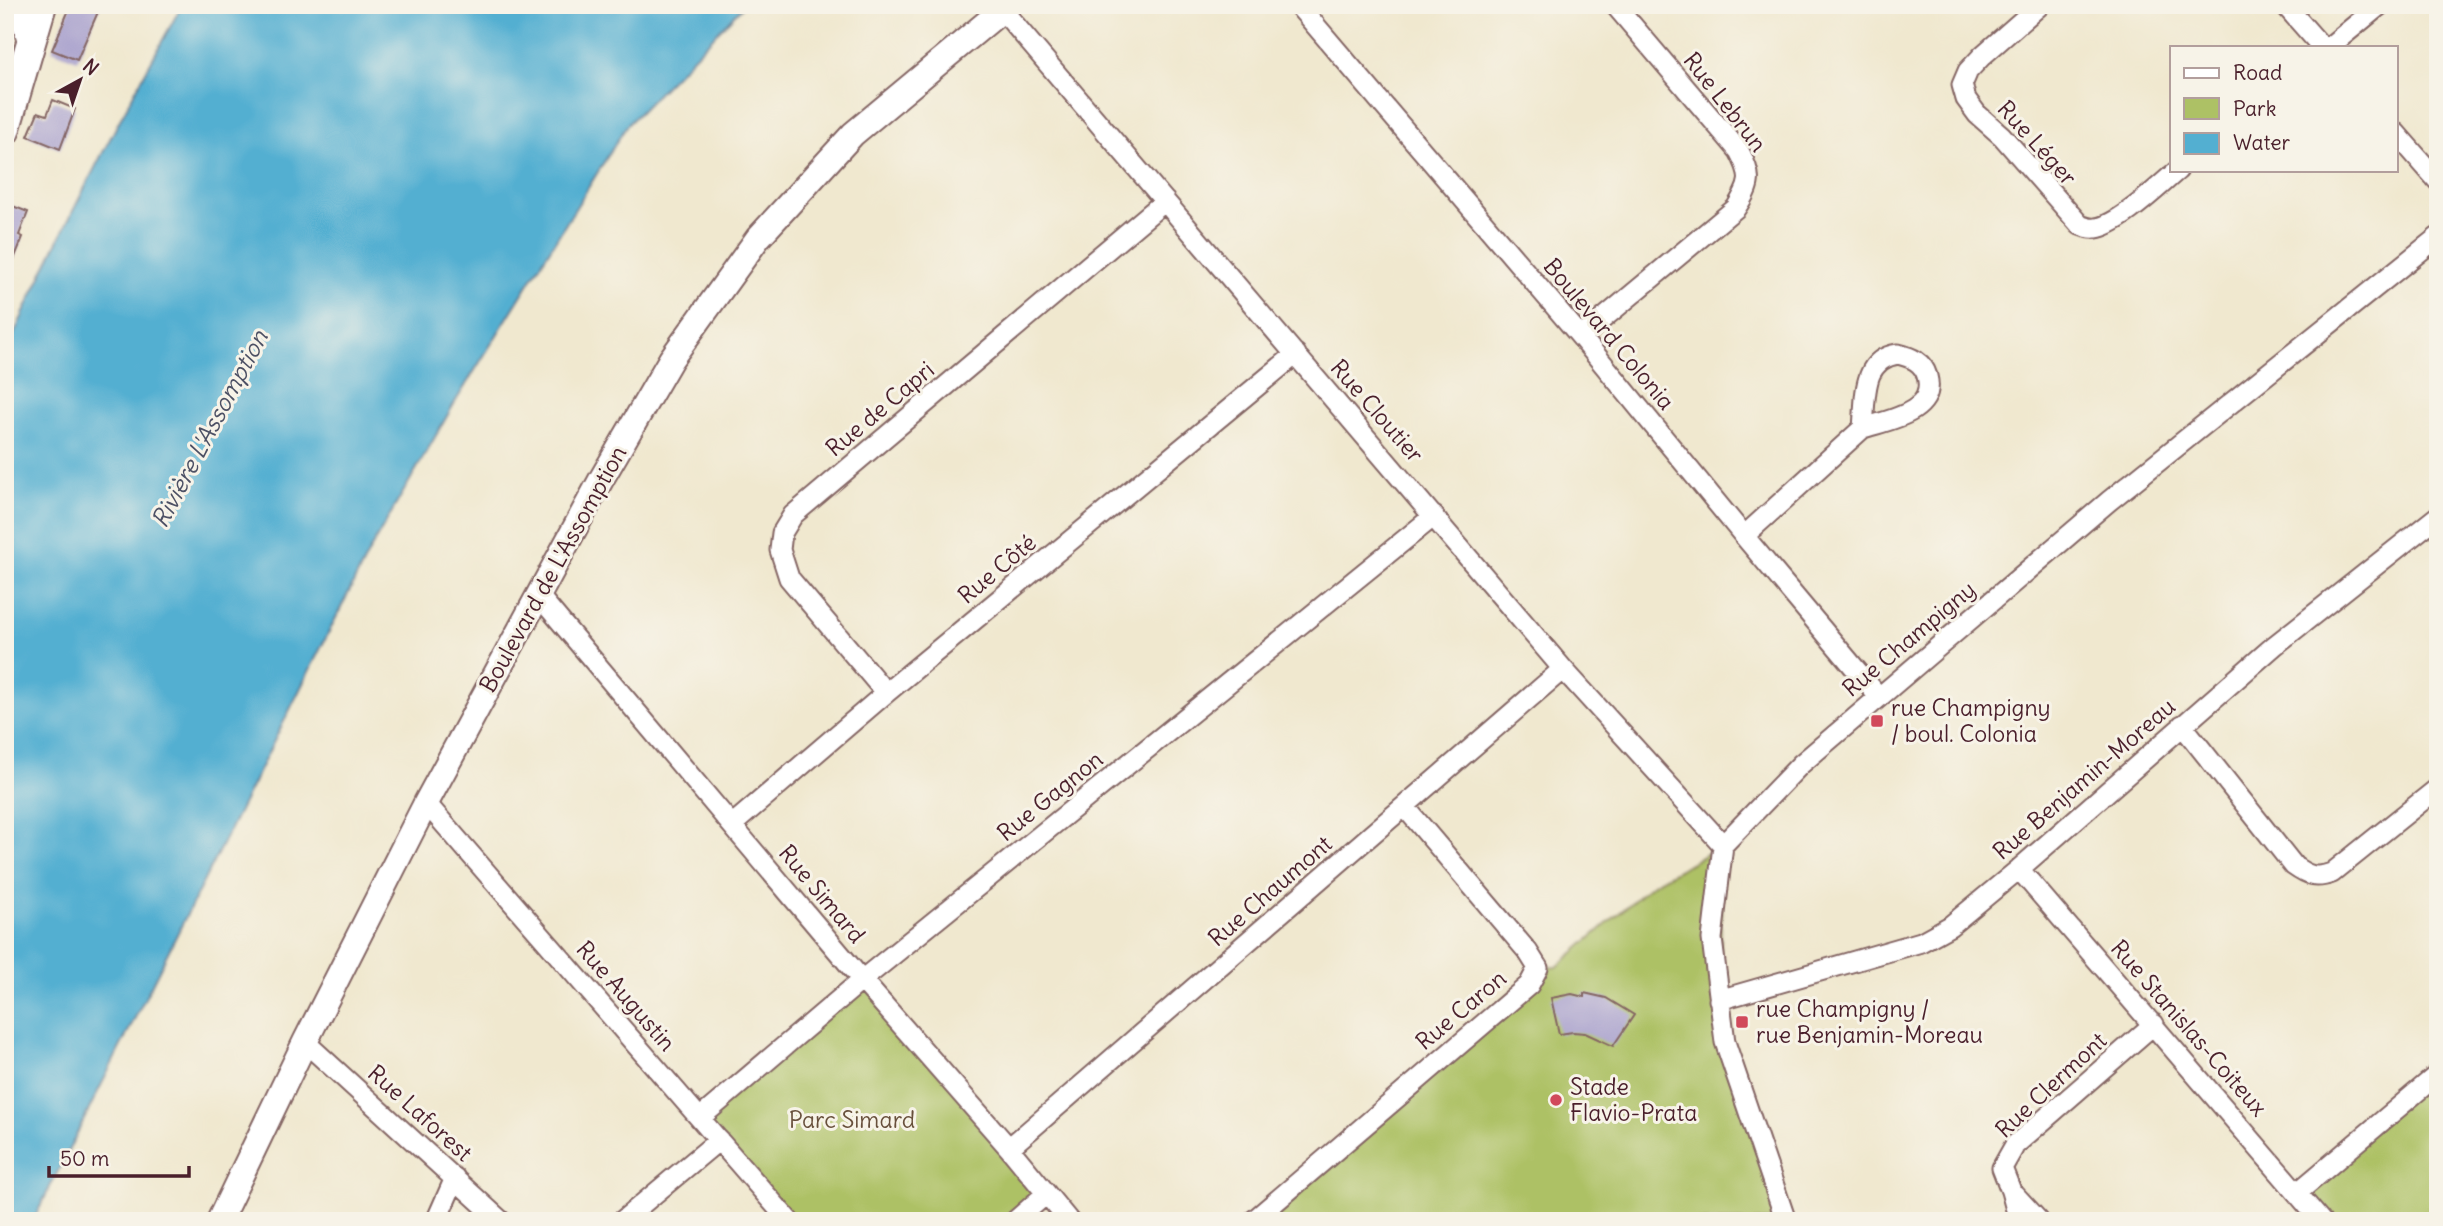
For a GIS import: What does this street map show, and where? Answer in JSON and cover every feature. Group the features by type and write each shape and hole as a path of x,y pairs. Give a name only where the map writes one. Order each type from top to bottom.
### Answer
{"main road":[{"path":"5,131 42,5"}],"street":[{"path":"17,5 30,48"},
{"name":"Rue Lebrun","path":"1581,337 1736,208 1748,189 1749,170 1738,151 1615,5"},
{"name":"Rue Léger","path":"2040,5 1968,71 1962,85 1966,99 1977,114 2002,136 2068,215 2080,225 2094,229 2118,219 2176,172"},
{"path":"2285,5 2321,46"},
{"path":"2330,46 2380,5"},
{"name":"Rue Cloutier","path":"1002,7 1563,669 1723,845"},
{"name":"Boulevard de L'Assomption","path":"219,1221 305,1042 426,803 602,478 671,359 758,238 853,134 1002,7"},
{"name":"Boulevard Colonia","path":"1307,8 1879,696"},
{"path":"2398,135 2438,181"},
{"name":"Rue de Capri","path":"887,693 789,578 780,550 782,533 793,515 1165,201"},
{"name":"Rue Champigny","path":"1723,845 1801,764 1879,696 2109,501 2438,237"},
{"name":"Rue Côté","path":"732,825 1296,354"},
{"path":"1744,536 1863,428"},
{"name":"Rue Gagnon","path":"700,1118 862,980 1434,516"},
{"name":"Rue Benjamin-Moreau","path":"1719,1000 1921,942 1950,926 2274,646 2438,516"},
{"name":"Rue Simard","path":"539,596 1069,1221"},
{"name":"Rue Chaumont","path":"1009,1148 1563,669"},
{"path":"2182,726 2294,866 2318,878 2332,873 2438,788"},
{"name":"Rue Augustin","path":"426,803 789,1221"},
{"name":"Rue Caron","path":"1253,1221 1529,985 1538,968 1528,951 1405,807"},
{"path":"1723,845 1712,939 1725,1042 1786,1221"},
{"name":"Rue Stanislas-Coiteux","path":"2019,869 2321,1221"},
{"name":"Rue Clermont","path":"2019,1221 2002,1168 2015,1145 2154,1024"},
{"name":"Rue Laforest","path":"305,1042 501,1221"},
{"path":"2297,1193 2438,1074"},
{"path":"622,1221 719,1140"},
{"path":"436,1221 455,1178"},
{"path":"2011,1191 2039,1221"},
{"path":"1015,1221 1046,1194"}],"green space":[{"path":"1723,845 1719,1000 1788,1221 1253,1221 1538,968 1557,967 1654,883"},
{"name":"Parc Simard","path":"862,980 1046,1194 1015,1221 789,1221 700,1118"},
{"path":"2438,1074 2438,1221 2323,1221 2297,1193"}],"water":[{"name":"Rivière L'Assomption","path":"182,5 744,5 627,125 454,404 371,548 33,1221 5,1221 5,354 90,178"}],"building":[{"path":"71,5 101,5 77,60 52,50"},
{"path":"53,100 75,109 60,149 28,136 38,112 47,115"},
{"path":"5,203 28,212 19,235 23,237 6,279"},
{"path":"1584,993 1606,998 1634,1015 1613,1046 1585,1033 1559,1034 1551,998 1572,994 1584,997"}],"place":[{"name":"rue Champigny / boul. Colonia","path":"1877,721"},
{"name":"rue Champigny / rue Benjamin-Moreau","path":"1742,1022"},
{"name":"Stade Flavio-Prata","path":"1556,1100"}]}
